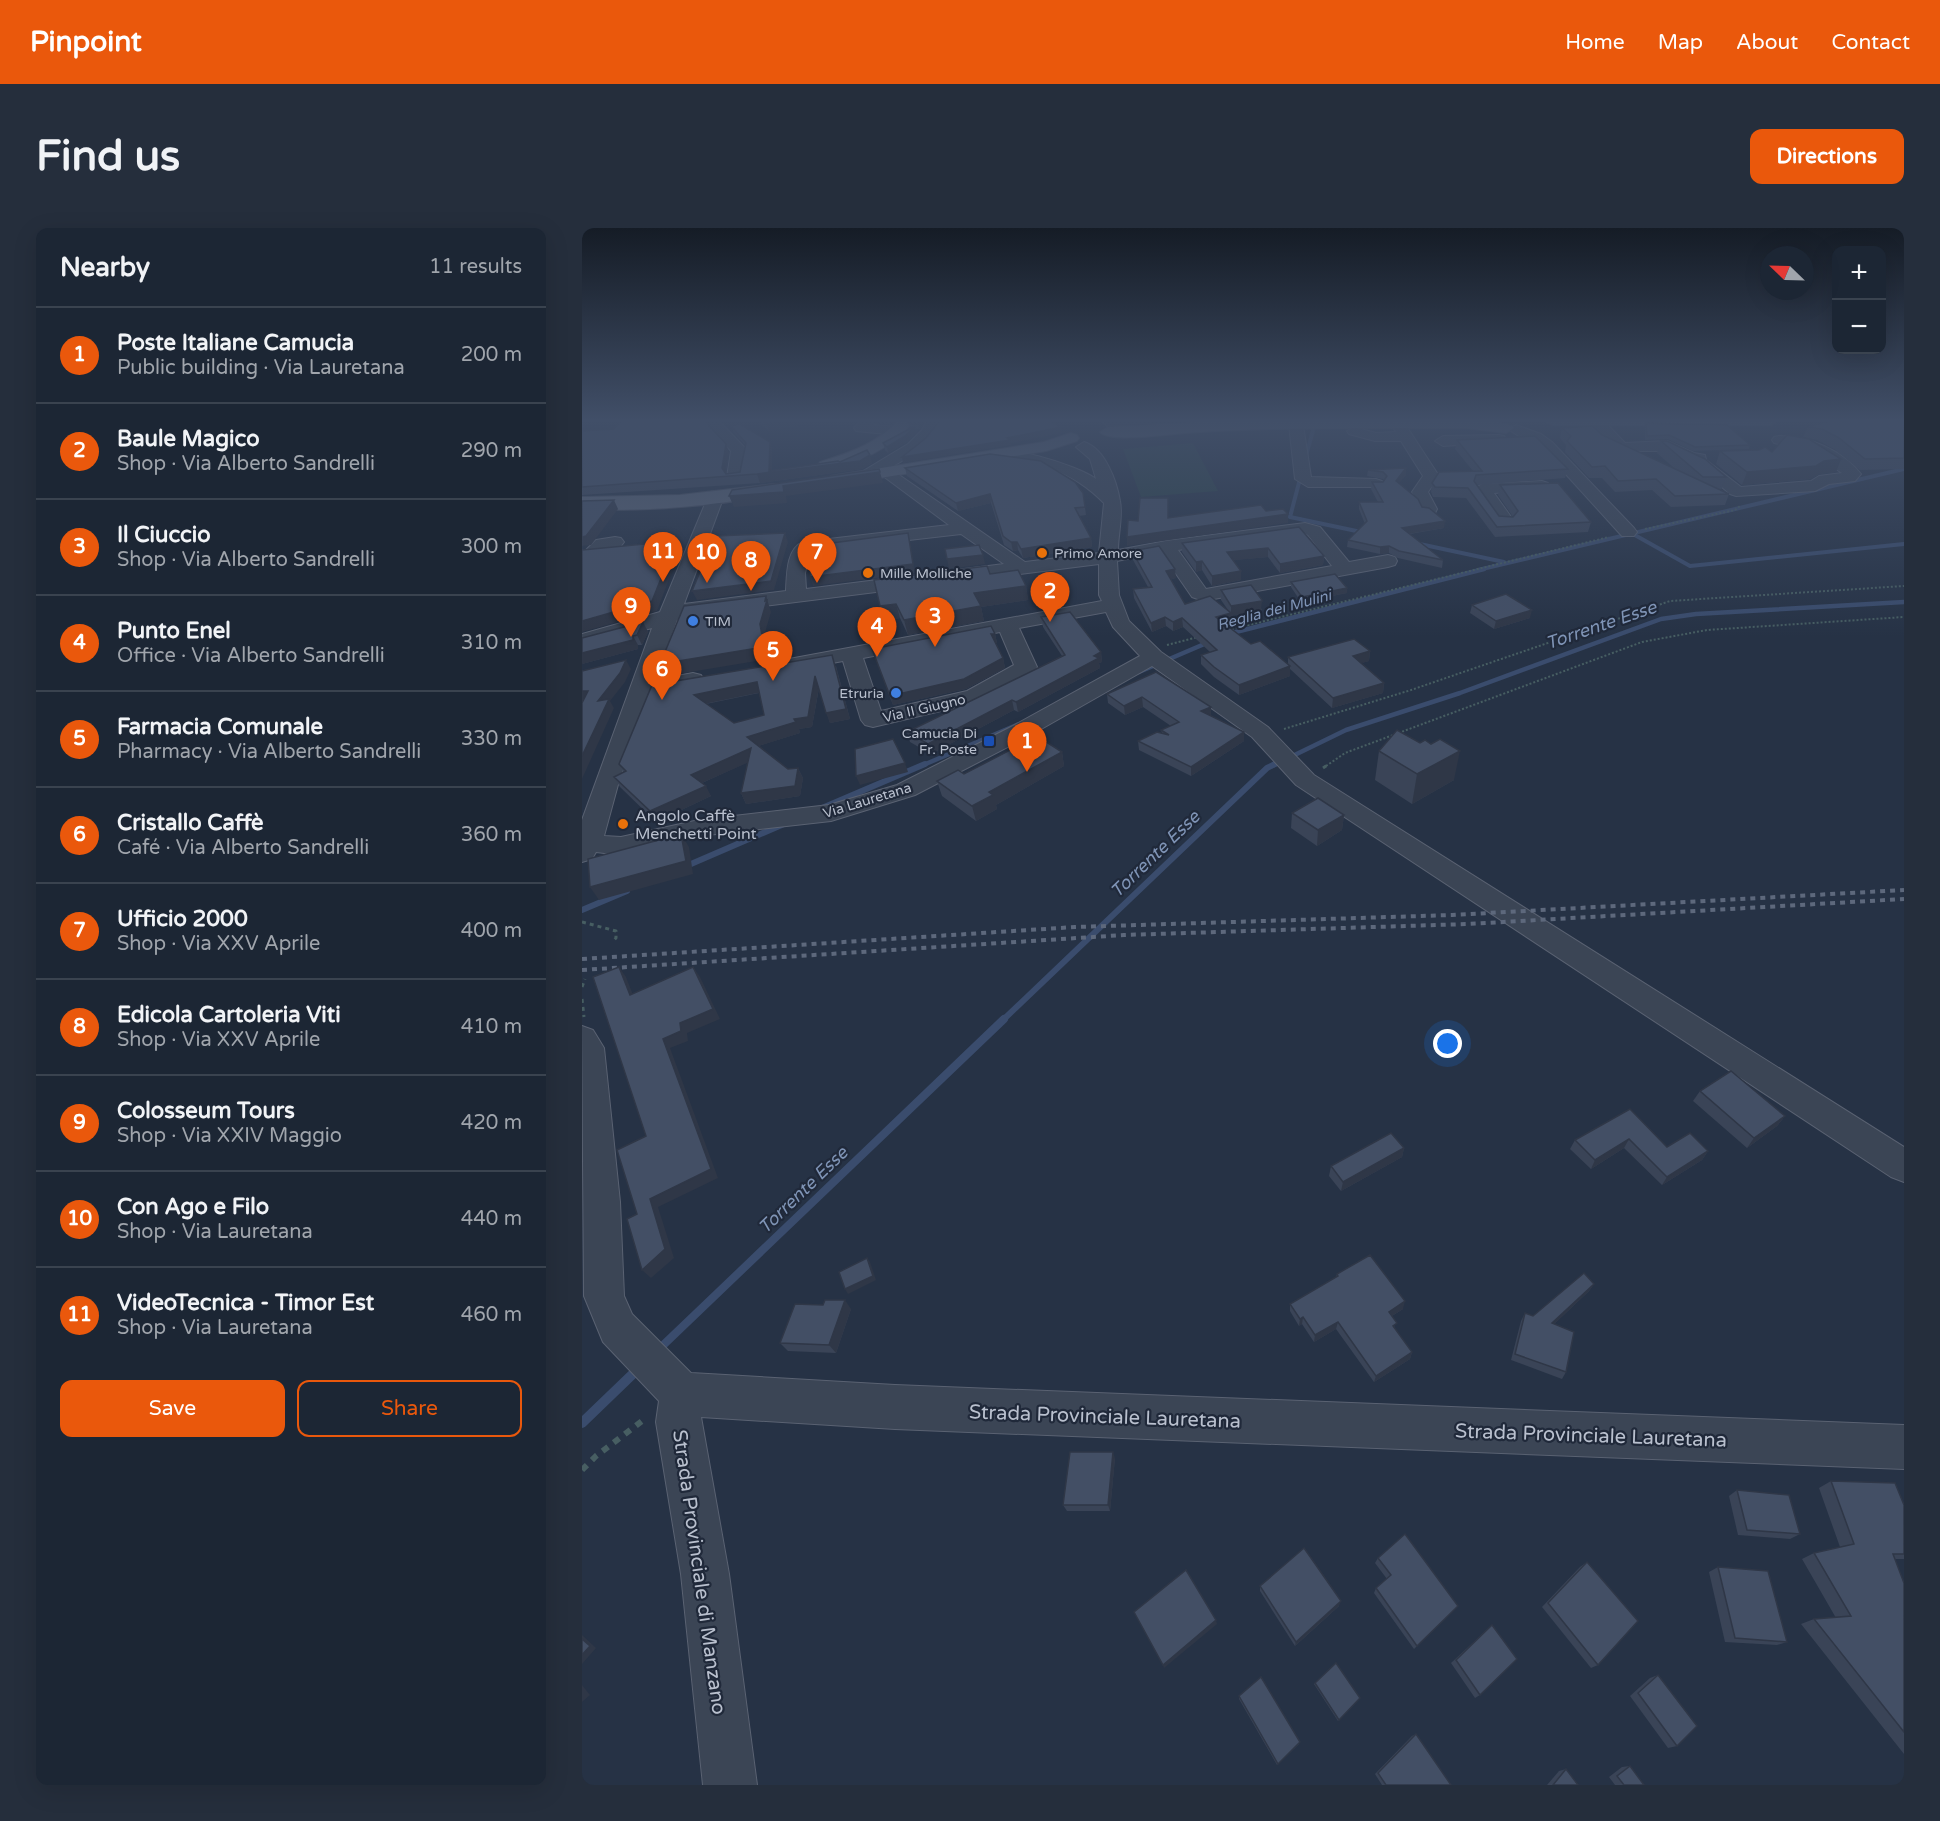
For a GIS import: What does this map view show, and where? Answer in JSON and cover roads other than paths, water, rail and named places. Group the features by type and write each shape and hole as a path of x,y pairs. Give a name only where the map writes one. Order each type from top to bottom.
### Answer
{"main road":[{"path":"583,500 592,494 602,493"},
{"path":"583,500 612,503 742,493"}],"street":[{"path":"915,493 1020,567"},
{"path":"1104,493 1112,502"},
{"path":"1109,493 1112,502 1108,557 1109,596 1120,623 1148,653 1261,734 1305,780 1336,801 1388,848 1451,894 1612,992 1718,1045 1904,1166"},
{"path":"1420,493 1429,508"},
{"path":"1485,493 1505,521"},
{"path":"1592,493 1628,532"},
{"name":"Via Lauretana","path":"716,496 704,520 699,540 669,616 644,657 641,689 584,846 621,846 699,828 831,813 906,790 1021,730 1148,653"},
{"path":"796,597 796,573 802,549 809,546 965,528"},
{"path":"582,640 688,609 1108,557 1166,546 1305,528 1314,531 1345,569"},
{"path":"675,542 699,540"},
{"path":"586,553 622,544"},
{"path":"1166,546 1199,593 1203,595 1388,561"},
{"path":"769,668 1113,605"},
{"name":"Via II Giugno","path":"851,654 873,720 975,696 1026,667 1008,626"},
{"path":"641,689 711,677"},
{"path":"585,1043 591,1209 604,1296 617,1328 675,1387"},
{"name":"Strada Provinciale Lauretana","path":"675,1387 895,1407 1904,1447"},
{"name":"Strada Provinciale di Manzano","path":"675,1387 678,1422 705,1574 730,1785"}],"waterway":[{"path":"1296,493 1290,517 1366,533"},
{"name":"Reglia dei Mulini","path":"1478,570 1804,493"},
{"path":"1633,534 1690,566 1904,544"},
{"path":"1415,543 1504,562"},
{"name":"Reglia dei Mulini","path":"1228,634 1484,569"},
{"name":"Torrente Esse","path":"1272,766 1346,730 1460,693 1661,619 1696,614 1904,602"},
{"name":"Reglia dei Mulini","path":"1139,672 1209,642"},
{"name":"Reglia dei Mulini","path":"921,766 1019,724"},
{"name":"Reglia dei Mulini","path":"822,808 925,764"},
{"name":"Torrente Esse","path":"1003,1020 1267,768 1275,764"},
{"name":"Reglia dei Mulini","path":"684,867 784,824"},
{"name":"Reglia dei Mulini","path":"582,910 627,891"},
{"name":"Torrente Esse","path":"657,1351 1004,1019"},
{"name":"Torrente Esse","path":"582,1423 638,1369"}],"railway":[{"path":"582,959 1075,927 1452,915 1904,890"},
{"path":"582,970 1124,935 1468,924 1904,899"}],"place":[{"name":"Primo Amore","path":"1042,553"},
{"name":"Mille Molliche","path":"868,573"},
{"name":"VideoTecnica - Timor Est","path":"663,582"},
{"name":"Con Ago e Filo","path":"707,583"},
{"name":"Ufficio 2000","path":"817,583"},
{"name":"Edicola Cartoleria Viti","path":"751,591"},
{"name":"TIM","path":"693,621"},
{"name":"Baule Magico","path":"1050,622"},
{"name":"Colosseum Tours","path":"631,637"},
{"name":"Il Ciuccio","path":"935,647"},
{"name":"Punto Enel","path":"877,657"},
{"name":"Farmacia Comunale","path":"773,681"},
{"name":"Etruria","path":"896,693"},
{"name":"Cristallo Caffè","path":"662,700"},
{"name":"Camucia Di Fr. Poste","path":"989,741"},
{"name":"Poste Italiane Camucia","path":"1027,772"},
{"name":"Angolo Caffè Menchetti Point","path":"623,824"}]}
